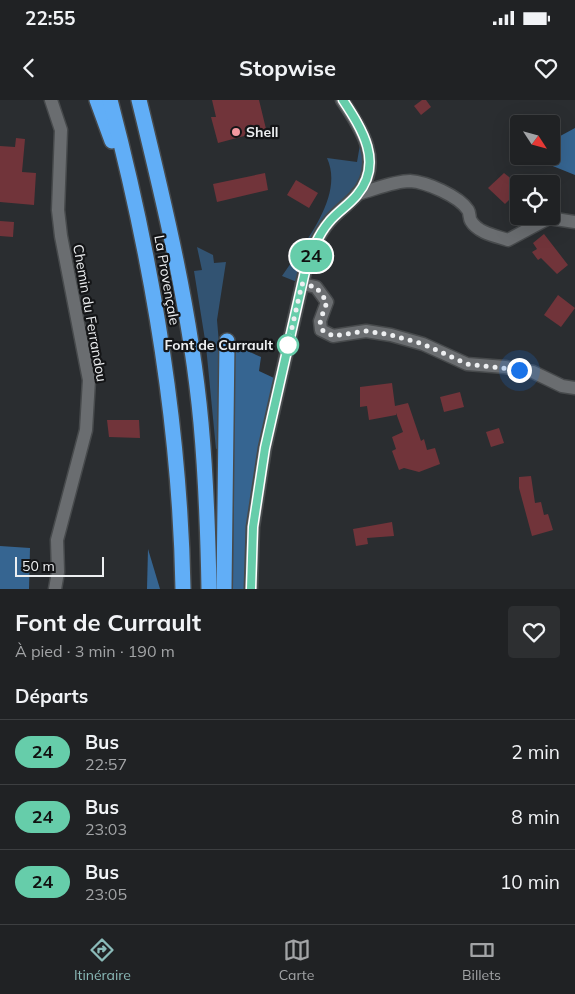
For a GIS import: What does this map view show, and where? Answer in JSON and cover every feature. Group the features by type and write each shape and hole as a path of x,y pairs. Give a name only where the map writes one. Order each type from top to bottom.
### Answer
{"highway":[{"path":"97,100 136,208"},
{"name":"La Provençale","path":"110,100 150,270 171,408 178,468 183,589"},
{"name":"La Provençale","path":"139,100 177,264 191,350 201,422 209,589"},
{"path":"224,589 227,342"}],"street":[{"name":"Chemin du Ferrandou","path":"51,100 61,130 58,210 61,236 89,380 86,430 57,540 58,572 55,589"},
{"path":"251,589 253,527 265,448 302,284 316,242 329,222 357,194 367,179 371,161 360,127 342,100"},
{"path":"357,194 410,181 431,187 444,191 456,199 468,210 472,222 487,234 508,240 549,218 570,219 575,222"},
{"path":"302,284 316,287 327,302 320,321 322,330 333,336 366,331 391,335 423,344 467,364 505,367 533,372 562,386 575,388"}],"shaded area":[{"path":"575,128 575,175 550,165 560,165 560,136"},
{"path":"361,139 366,169 297,282 282,276 310,236 326,205 331,173 327,158 357,162"},
{"path":"197,247 213,255 214,263 226,262 217,320 220,355 219,448 216,449 206,346 194,271 202,270"},
{"path":"234,345 261,357 259,371 274,378 246,589 233,589"},
{"path":"0,546 30,548 29,589 0,589"},
{"path":"148,549 160,589 147,589"}],"building":[{"path":"212,100 259,100 267,133 249,138 248,135 218,143 211,117 216,117"},
{"path":"422,100 426,100 431,107 421,115 414,106"},
{"path":"16,138 25,139 22,172 36,173 34,205 0,202 0,146 15,147"},
{"path":"265,173 268,190 217,202 213,184"},
{"path":"504,173 510,178 510,199 505,204 488,188"},
{"path":"296,180 318,193 309,208 287,195"},
{"path":"0,221 14,222 13,237 0,236"},
{"path":"544,234 568,265 557,274 541,258 538,260 532,252 537,249 533,243"},
{"path":"558,295 575,308 561,327 544,315"},
{"path":"392,383 395,406 408,403 421,441 424,439 427,450 435,448 440,464 419,472 404,468 399,470 392,451 396,449 392,437 403,432 396,413 396,415 369,420 367,406 360,407 360,387"},
{"path":"460,392 464,407 444,412 440,397"},
{"path":"107,420 139,420 140,438 109,437"},
{"path":"499,428 504,443 491,447 486,432"},
{"path":"531,476 535,503 541,502 544,515 548,514 553,530 532,536 519,488 519,477"},
{"path":"392,522 394,536 367,538 368,544 356,546 353,529"}],"bus line":[{"name":"24","path":"251,589 253,527 265,448 306,267 316,242 329,222 357,194 367,179 371,161 360,127 343,100"}],"place":[{"name":"Shell","path":"236,132"},
{"name":"Font de Currault","path":"288,345"}],"route":[{"path":"288,345 302,284 316,287 327,302 320,321 322,330 333,336 366,331 391,335 423,344 441,354 467,364 519,370"}]}
